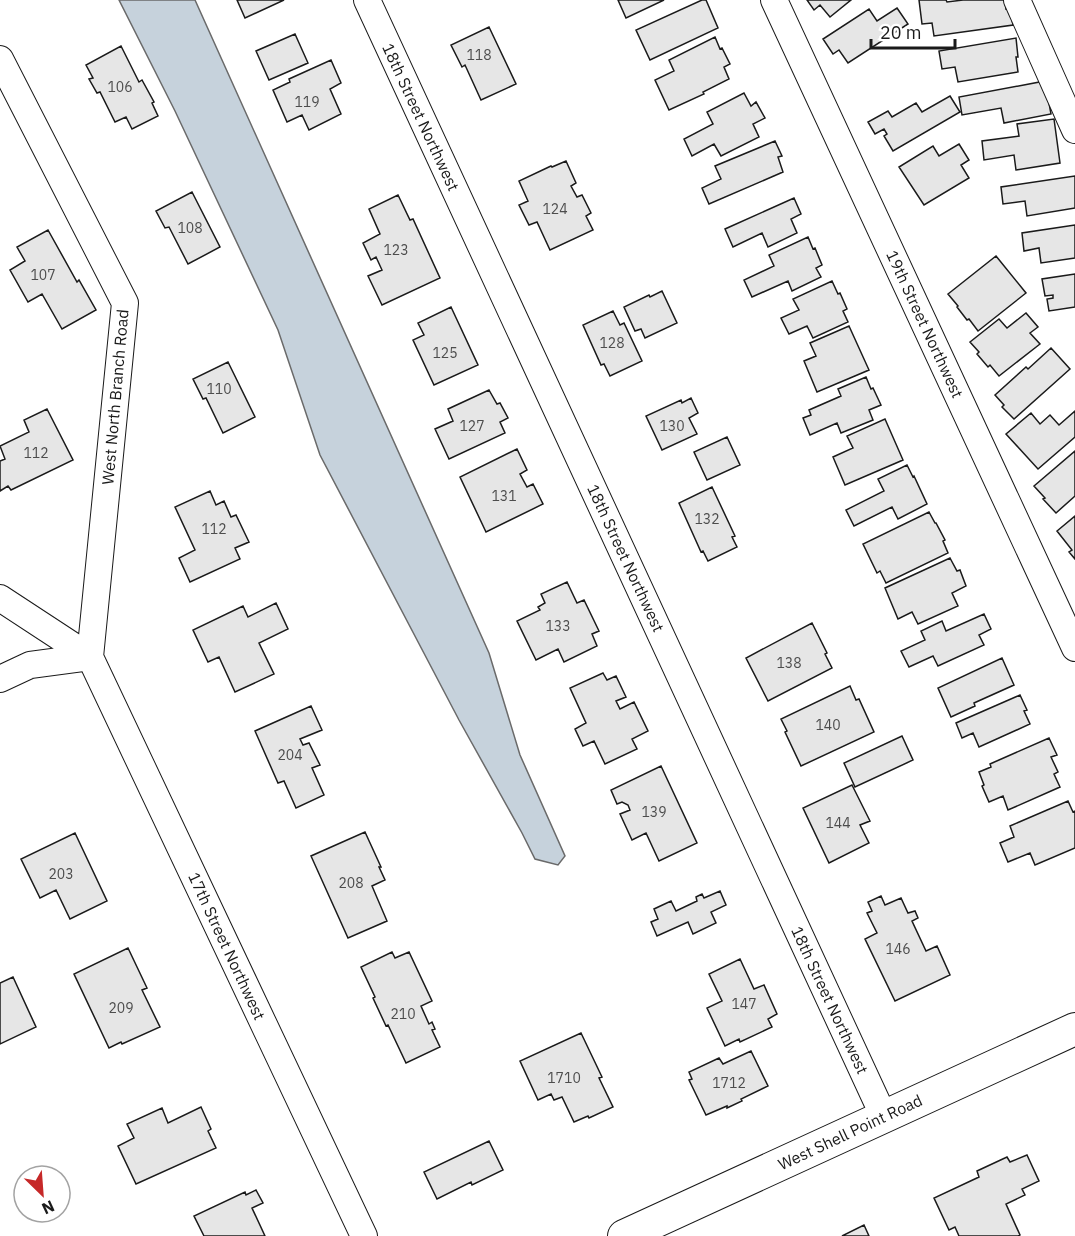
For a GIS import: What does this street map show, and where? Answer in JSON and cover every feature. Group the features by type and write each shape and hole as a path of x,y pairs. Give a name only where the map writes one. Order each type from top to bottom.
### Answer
{"street":[{"name":"18th Street Northwest","path":"367,0 884,1117"},
{"name":"19th Street Northwest","path":"774,0 1075,648"},
{"path":"1017,0 1075,130"},
{"name":"West North Branch Road","path":"0,59 125,303 90,657"},
{"path":"0,598 90,657"},
{"path":"0,679 30,664 90,657"},
{"name":"17th Street Northwest","path":"90,657 364,1236"},
{"name":"West Shell Point Road","path":"624,1236 1075,1029"}],"shaded area":[{"path":"119,0 195,0 489,653 520,755 565,856 558,865 535,859 320,455 278,330 175,111"}],"building":[{"path":"237,0 284,0 245,18"},
{"path":"618,0 664,0 626,18"},
{"path":"706,0 718,28 650,60 636,30"},
{"path":"807,0 851,0 830,17 820,5 814,10"},
{"path":"919,0 946,0 947,2 1005,0 1006,9 1010,8 1013,25 934,36 932,23 922,24"},
{"path":"897,8 908,24 848,63 839,50 833,54 823,39 869,9 877,21"},
{"path":"489,27 516,84 481,100 465,65 462,67 451,45"},
{"path":"295,34 308,63 269,80 256,51"},
{"path":"715,37 730,64 724,67 729,79 703,92 704,94 669,110 655,80 674,71 669,60"},
{"path":"1016,38 1018,72 958,82 955,67 942,69 939,51"},
{"path":"121,46 139,82 142,80 154,102 152,103 158,116 132,129 126,117 115,122 100,92 97,93 89,79 93,78 86,65"},
{"path":"331,60 341,83 330,89 341,114 309,130 302,115 287,122 273,90 290,82 289,79"},
{"path":"1045,81 1051,114 1004,123 1001,108 962,115 959,97"},
{"path":"744,93 751,106 756,102 765,118 753,124 759,137 721,156 714,144 692,156 684,139 713,124 707,112"},
{"path":"950,96 960,112 893,151 884,136 887,134 884,129 875,134 868,122 888,111 892,117 916,103 922,112"},
{"path":"1054,119 1060,163 1016,170 1014,155 984,160 982,141 1019,136 1017,124"},
{"path":"775,141 782,156 778,157 783,172 709,204 702,188 721,179 715,166"},
{"path":"959,144 969,160 961,165 969,178 924,205 899,167 933,146 939,156"},
{"path":"566,161 576,183 571,186 577,197 582,195 591,213 586,216 593,230 550,250 537,222 529,225 519,205 528,201 519,181"},
{"path":"1075,176 1075,208 1027,216 1025,201 1003,204 1001,187"},
{"path":"192,192 220,247 188,264 169,227 165,228 156,211"},
{"path":"398,195 410,220 413,219 440,278 382,305 368,276 382,270 376,257 371,260 363,243 380,234 369,209"},
{"path":"794,198 801,214 791,219 797,233 768,247 762,233 733,247 725,229"},
{"path":"1075,225 1075,258 1041,263 1039,248 1024,251 1022,233"},
{"path":"48,230 77,282 79,280 96,310 62,329 42,294 28,302 10,270 25,261 17,247"},
{"path":"808,237 822,265 816,268 821,277 792,291 788,281 752,297 744,280 774,266 769,255"},
{"path":"996,256 1026,293 978,331 948,294"},
{"path":"1075,274 1075,307 1049,311 1047,299 1053,298 1053,295 1045,296 1042,279"},
{"path":"832,281 847,309 843,311 848,322 813,338 807,326 789,334 781,318 799,310 793,299"},
{"path":"662,291 677,323 645,338 641,329 635,331 624,307"},
{"path":"451,307 478,365 434,385 413,340 424,335 418,323"},
{"path":"613,311 620,325 624,323 642,361 610,376 604,364 601,365 583,325"},
{"path":"1026,313 1038,327 1030,333 1040,344 999,376 990,365 988,367 970,342 999,319 1007,328"},
{"path":"849,326 869,370 817,392 804,361 816,356 810,343"},
{"path":"1051,348 1070,369 1014,419 1002,407 1004,405 995,395"},
{"path":"228,362 255,417 223,433 206,398 203,399 193,379"},
{"path":"866,377 881,405 869,410 873,420 841,433 837,423 810,435 803,418 811,415 809,410 841,396 838,389"},
{"path":"489,390 497,404 500,403 508,418 500,422 505,433 449,459 435,429 453,421 448,409"},
{"path":"691,398 698,413 689,418 697,434 662,450 646,416 681,400 682,403"},
{"path":"47,409 73,460 11,490 8,486 0,491 0,461 5,459 0,446 29,432 24,420"},
{"path":"1075,411 1075,437 1038,469 1006,434 1031,413 1040,424 1050,415 1059,425"},
{"path":"885,419 903,460 845,485 833,457 853,448 847,436"},
{"path":"727,437 740,465 707,480 694,452"},
{"path":"517,449 527,470 520,474 527,487 533,484 543,504 486,532 460,477"},
{"path":"1075,451 1075,496 1056,513 1034,486"},
{"path":"907,465 927,504 898,519 892,507 854,526 846,510 884,491 878,479"},
{"path":"712,487 735,536 732,537 737,547 708,561 703,551 701,552 679,503"},
{"path":"210,491 216,505 224,501 231,517 236,515 249,542 235,548 240,559 190,582 179,558 195,550 175,507"},
{"path":"929,512 945,540 943,541 948,553 886,583 880,571 877,573 863,544"},
{"path":"1075,516 1075,559 1069,552 1072,550 1057,531"},
{"path":"950,558 957,571 960,570 966,586 952,593 958,606 918,624 912,612 898,619 885,588"},
{"path":"567,582 577,603 584,600 599,631 592,634 597,646 564,662 558,649 536,660 517,621 540,610 538,607 545,603 541,594"},
{"path":"276,603 288,629 259,643 274,674 235,692 219,657 208,662 193,630 243,606 248,617"},
{"path":"984,614 991,629 979,635 984,645 938,666 933,656 909,667 901,651 925,640 921,631 942,621 946,631"},
{"path":"812,623 832,668 768,701 746,658"},
{"path":"1002,658 1014,685 974,703 975,706 951,717 938,688"},
{"path":"603,673 607,680 616,676 626,697 616,701 620,709 634,702 648,731 632,739 637,749 605,764 594,741 583,746 575,729 586,723 570,688"},
{"path":"850,686 856,700 859,699 874,732 801,766 781,719"},
{"path":"1020,695 1030,724 979,747 973,733 962,738 956,723"},
{"path":"311,706 322,730 300,739 303,745 309,743 320,765 312,768 324,795 296,808 284,781 278,783 255,731"},
{"path":"902,736 913,760 855,787 844,763"},
{"path":"1049,738 1057,755 1051,757 1058,772 1054,774 1060,787 1008,810 1003,796 989,802 979,772 991,767 990,764"},
{"path":"661,766 697,843 659,861 646,833 632,840 620,814 630,810 628,805 622,802 617,804 611,790"},
{"path":"852,785 870,821 860,825 869,843 829,863 803,808"},
{"path":"1068,801 1073,812 1075,811 1075,848 1035,865 1030,853 1008,862 1000,843 1014,837 1010,826"},
{"path":"365,832 385,880 372,886 387,921 348,938 311,856"},
{"path":"75,833 107,901 70,919 56,890 40,898 21,859"},
{"path":"720,891 726,905 711,912 716,923 693,934 688,922 657,936 651,922 658,919 654,909 671,901 676,911 697,901 696,897 702,894 704,898"},
{"path":"881,896 885,905 901,898 908,913 915,911 918,918 912,921 926,951 937,946 950,975 895,1001 865,939 877,933 867,913 872,911 868,902"},
{"path":"128,948 147,988 142,990 160,1027 109,1048 74,974"},
{"path":"392,952 395,958 409,952 432,1001 421,1006 429,1024 432,1022 435,1029 432,1030 440,1047 406,1063 388,1025 386,1026 361,967"},
{"path":"740,959 754,989 764,985 777,1014 768,1019 772,1027 740,1042 739,1039 725,1046 707,1008 722,1001 709,974"},
{"path":"13,977 36,1027 0,1044 0,983"},
{"path":"581,1033 602,1077 599,1078 613,1107 574,1122 562,1097 554,1100 551,1094 538,1100 520,1061"},
{"path":"751,1051 768,1086 741,1099 742,1101 706,1115 689,1080 692,1079 689,1072 719,1058 723,1064"},
{"path":"201,1107 211,1129 208,1131 216,1148 136,1184 118,1146 134,1138 127,1124 162,1108 168,1123"},
{"path":"489,1141 503,1170 472,1185 471,1182 437,1199 424,1172"},
{"path":"1027,1155 1039,1181 1022,1189 1025,1195 1006,1204 1020,1235 959,1236 955,1227 949,1230 934,1198 979,1177 977,1171 1007,1157 1010,1162"},
{"path":"256,1190 263,1203 252,1208 265,1236 204,1236 194,1216 245,1192 246,1195"},
{"path":"864,1225 869,1236 842,1236"}]}
